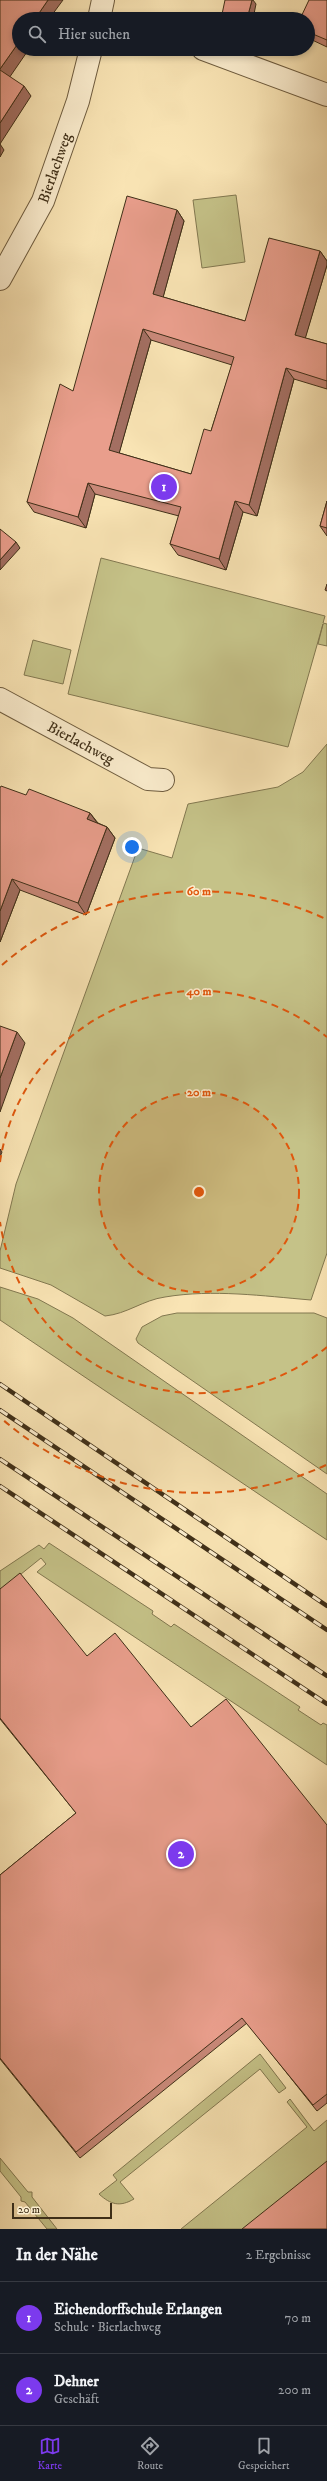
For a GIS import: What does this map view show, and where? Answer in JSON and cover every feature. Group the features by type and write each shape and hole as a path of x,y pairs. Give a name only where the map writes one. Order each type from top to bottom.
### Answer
{"street":[{"name":"Bierlachweg","path":"0,279 43,201 78,101 89,56"},
{"path":"222,56 327,95"},
{"name":"Bierlachweg","path":"0,699 148,779 164,780"}],"shaded area":[{"path":"236,195 245,262 202,268 193,200"},
{"path":"101,558 325,616 323,623 327,624 327,646 318,644 323,624 288,747 68,694"},
{"path":"33,640 71,650 63,684 24,675"},
{"path":"327,744 327,1253 311,1300 220,1293 183,1295 149,1301 121,1313 105,1316 51,1285 0,1268 0,1251 16,1184 138,848 172,858 188,804 278,787 303,772"},
{"path":"0,1287 38,1299 73,1318 327,1494 327,1540 0,1320"},
{"path":"177,1313 314,1313 327,1318 327,1474 138,1343 136,1339 142,1327 162,1316"},
{"path":"49,1543 153,1611 152,1614 171,1627 174,1624 300,1707 298,1710 321,1725 323,1723 327,1725 327,1765 37,1572 46,1564 41,1558 0,1591 0,1571 39,1545 44,1549"},
{"path":"260,2054 286,2088 279,2093 260,2069 120,2182 134,2199 129,2202 116,2204 108,2201 99,2194 117,2180 113,2175"},
{"path":"290,2099 314,2131 327,2120 327,2175 260,2229 181,2229 307,2127 287,2102"},
{"path":"0,2158 28,2192 32,2192 32,2197 57,2229 47,2229 25,2202 21,2201 21,2197 0,2171"}],"building":[{"path":"0,0 48,0 40,12 12,12 12,52 0,69"},
{"path":"225,0 252,0 249,12 222,12"},
{"path":"309,0 327,0 327,40 315,35 315,12 303,12"},
{"path":"0,70 24,86 0,123"},
{"path":"127,196 177,210 153,294 245,321 269,238 320,251 295,335 327,344 327,381 286,368 249,505 235,501 219,559 170,544 181,507 88,483 78,517 27,502 60,384 73,391","holes":["143,329 234,357 211,431 204,429 191,474 109,450"]},
{"path":"327,501 327,528 320,526"},
{"path":"0,529 16,542 0,560"},
{"path":"1,786 26,795 29,789 90,813 87,819 107,827 78,903 12,879 0,911"},
{"path":"0,1026 17,1032 0,1078"},
{"path":"20,1573 87,1656 115,1633 191,1727 226,1699 327,1825 327,2094 313,2105 242,2018 76,2152 0,2058 0,1875 76,1813 0,1718 0,1589"},
{"path":"327,2161 327,2229 242,2229"}],"railway":[{"path":"0,1384 327,1606"},
{"path":"0,1410 327,1630"},
{"path":"0,1459 327,1676"},
{"path":"0,1486 327,1704"}],"place":[{"name":"Eichendorffschule Erlangen","path":"164,487"},
{"name":"Dehner","path":"181,1854"}]}
